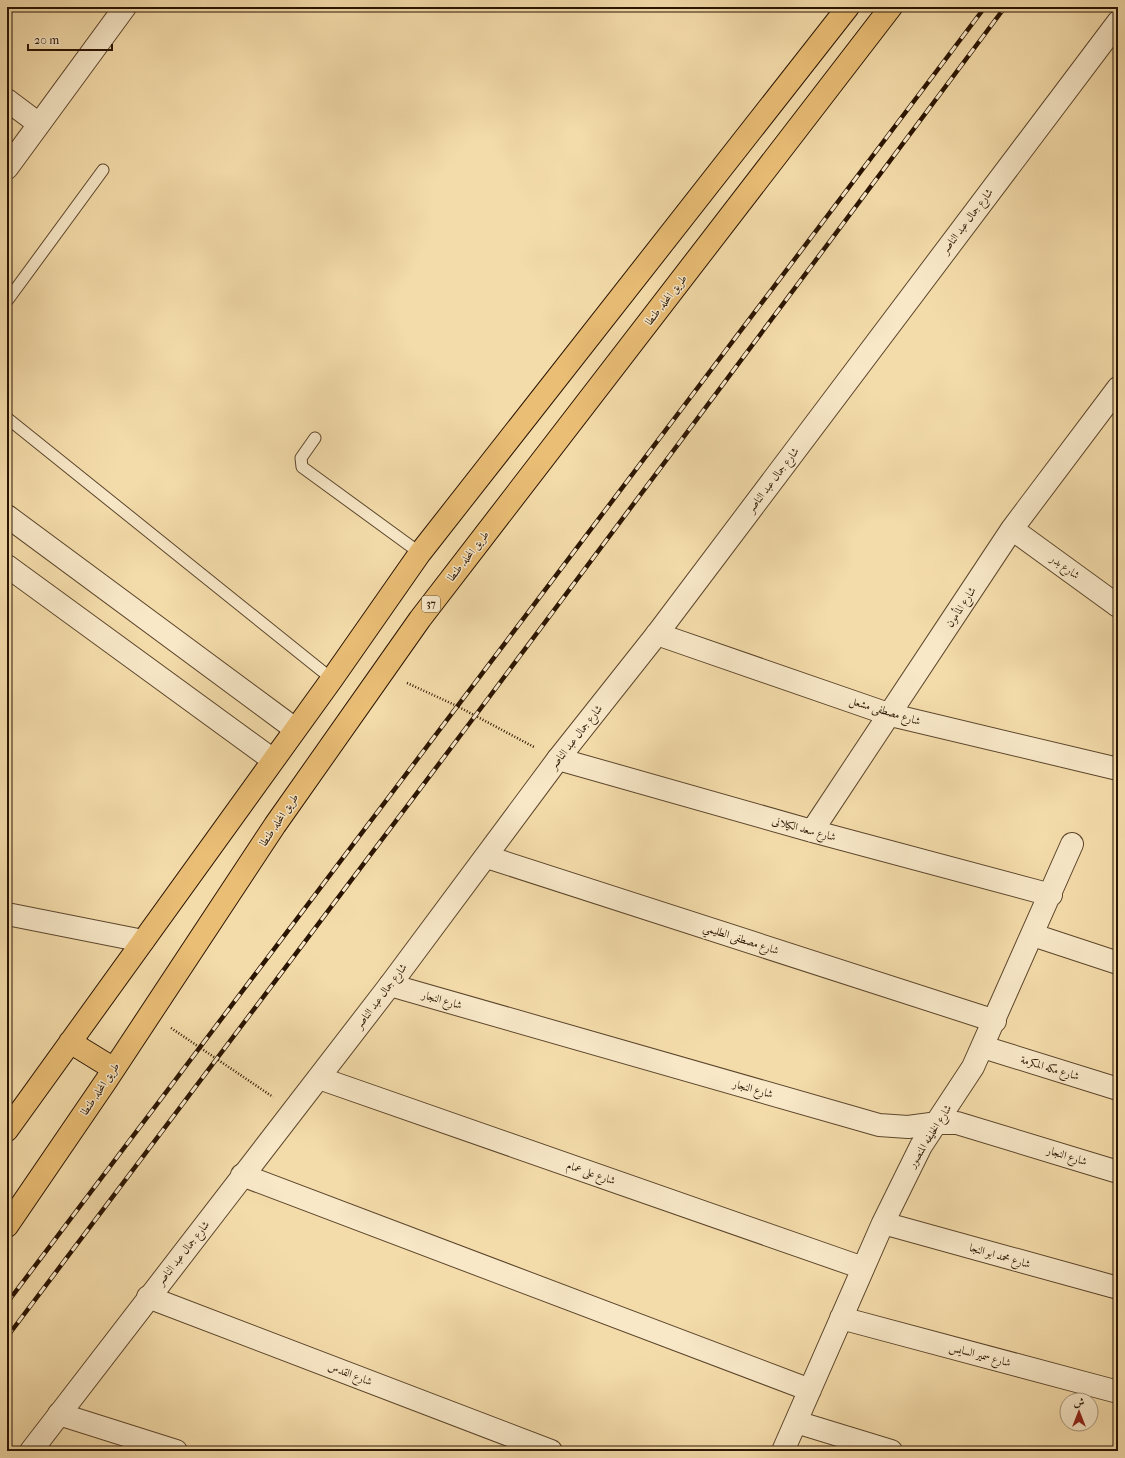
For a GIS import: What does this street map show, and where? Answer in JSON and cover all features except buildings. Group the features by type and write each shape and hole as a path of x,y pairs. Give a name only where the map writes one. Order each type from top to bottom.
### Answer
{"main road":[{"path":"7,1130 332,679 420,553 848,7"},
{"name":"طريق المحله, طنطا","path":"7,1226 114,1069 275,826 420,619 891,7"},
{"path":"70,1042 114,1069"}],"street":[{"path":"7,168 125,7"},
{"name":"شارع جمال عبد الناصر","path":"31,1451 148,1297 390,985 558,759 657,634 1118,22"},
{"path":"7,100 39,124"},
{"name":"شارع المأمون","path":"812,832 1012,529 1118,389"},
{"path":"7,516 295,729"},
{"name":"شارع بدر","path":"1012,529 1118,606"},
{"path":"7,566 273,760"},
{"name":"شارع مصطفى مشعل","path":"657,634 890,715 1118,769"},
{"name":"شارع سعد الكيلانى","path":"558,759 812,832 1051,894"},
{"name":"شارع الخليفه المنصور","path":"783,1451 883,1223 921,1146 973,1067 983,1047 1072,844"},
{"name":"شارع مصطفى الطليمي","path":"487,856 995,1021"},
{"path":"7,914 143,941"},
{"path":"1033,935 1118,963"},
{"name":"شارع النجار","path":"390,985 879,1125 908,1127 938,1122 957,1123 1118,1172"},
{"name":"شارع مكه المكرمة","path":"983,1047 1118,1089"},
{"name":"شارع على عمام","path":"319,1078 863,1268"},
{"path":"242,1175 810,1390"},
{"name":"شارع محمد ابو النجا","path":"883,1223 1118,1288"},
{"name":"شارع القدس","path":"148,1297 551,1451"},
{"name":"شارع سمير السايس","path":"841,1318 1118,1392"},
{"path":"59,1414 176,1451"},
{"path":"796,1422 890,1451"}],"lane":[{"path":"7,301 103,170"},
{"path":"7,418 332,679"},
{"path":"315,438 301,458 302,467 420,553"}],"path":[{"path":"382,672 457,706 558,759"},
{"path":"150,1013 199,1048 293,1110"}],"railway":[{"path":"7,1303 985,7"},
{"path":"7,1337 475,716 1005,7"}]}
